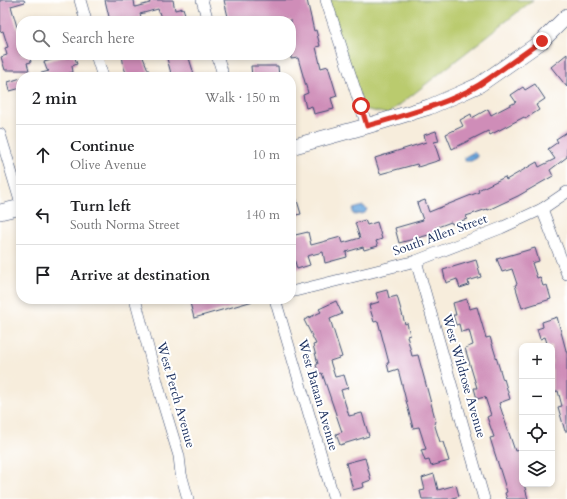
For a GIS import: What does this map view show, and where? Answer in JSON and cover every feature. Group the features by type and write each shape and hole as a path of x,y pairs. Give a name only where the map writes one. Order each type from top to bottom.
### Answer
{"street":[{"path":"80,0 85,16"},
{"path":"202,0 207,16"},
{"path":"326,0 367,126"},
{"path":"296,146 429,107 478,85 542,41 567,16"},
{"path":"98,60 101,72"},
{"path":"219,60 222,71"},
{"path":"0,134 16,188"},
{"name":"South Allen Street","path":"296,291 416,261 501,228 542,209 567,192"},
{"path":"0,212 16,207"},
{"path":"542,209 567,274"},
{"name":"West Wildrose Avenue","path":"416,261 484,499"},
{"name":"West Perch Avenue","path":"136,304 179,456 188,499"},
{"name":"West Bataan Avenue","path":"276,304 334,499"}],"green space":[{"path":"326,0 533,0 388,114 364,109"}],"water":[{"path":"474,152 477,155 477,158 471,161 465,161 465,157"},
{"path":"363,206 367,209 365,213 353,214 353,209"}],"building":[{"path":"0,0 24,0 25,2 11,6 16,24 16,60 30,60 31,62 27,63 29,70 5,70 1,57 7,55 5,48 8,47 3,31 0,32"},
{"path":"105,0 134,0 135,7 150,3 149,0 173,0 175,10 183,8 186,16 160,16 158,9 140,14 141,16 109,16"},
{"path":"224,0 307,0 314,31 316,30 320,46 316,47 321,68 328,66 337,96 331,98 334,109 314,114 312,106 306,108 303,95 308,93 298,58 296,58 296,16 228,16"},
{"path":"567,54 567,87 551,67"},
{"path":"51,60 76,60 77,64 72,66 73,72 45,72 49,71 47,70 44,62"},
{"path":"123,60 144,60 149,72 126,72"},
{"path":"167,60 190,60 193,72 171,72"},
{"path":"251,66 278,66 279,72 252,72"},
{"path":"16,80 16,89 10,91 8,82"},
{"path":"535,84 545,99 536,105 539,110 525,119 524,117 490,135 488,131 452,149 446,134 463,126 460,120 471,114 472,118 488,109 491,115 516,102 511,95 523,87 525,90"},
{"path":"436,131 439,141 434,142 440,160 418,167 417,164 380,174 375,158 426,142 424,135"},
{"path":"567,132 567,157 550,170 553,176 518,196 488,210 487,209 466,216 467,219 452,224 451,222 435,228 436,233 399,243 395,228 423,220 417,203 425,200 429,212 479,192 478,190 505,177 506,180 537,162 539,167 555,159 548,149 558,142 556,139"},
{"path":"296,197 301,214 296,215"},
{"path":"365,220 367,225 377,222 382,239 376,241 378,246 364,250 363,247 346,252 347,257 325,263 323,252 307,256 310,265 297,269 296,235 308,232 311,245 341,237 343,243 360,238 355,223"},
{"path":"535,248 539,261 532,263 537,278 540,277 543,286 547,285 551,299 522,308 512,269 502,272 497,259"},
{"path":"476,260 481,277 468,281 469,285 460,288 457,279 446,283 443,270"},
{"path":"387,290 389,298 397,296 405,324 407,323 410,335 407,336 412,356 418,355 436,422 434,423 440,442 443,442 449,461 431,466 429,460 425,461 421,450 426,449 419,427 413,428 398,369 389,372 387,363 389,363 378,321 374,322 369,305 379,302 376,293"},
{"path":"467,299 469,309 477,307 486,338 490,337 510,399 499,403 515,451 519,450 519,487 525,487 528,499 507,499 505,493 507,492 490,438 494,437 487,417 491,415 485,397 477,399 474,388 477,388 465,348 473,345 469,330 461,332 459,324 456,325 453,315 456,315 453,303"},
{"path":"336,301 342,314 330,319 342,357 330,361 335,377 344,375 348,388 341,390 349,416 362,413 369,436 340,445 336,434 342,432 322,373 319,374 316,365 318,364 313,345 316,344 304,320 321,312 319,309"},
{"path":"190,304 243,304 194,318"},
{"path":"557,317 567,354 567,431 565,431 558,407 562,406 558,391 555,392 555,343 547,343 545,337 540,339 537,329 543,327 542,322"},
{"path":"365,458 371,480 363,483 364,487 353,490 346,463"},
{"path":"434,474 438,490 456,485 459,496 450,499 422,499 420,491 425,490 422,478"}],"route":[{"path":"361,106 367,126 429,107 478,85 542,41"}]}
